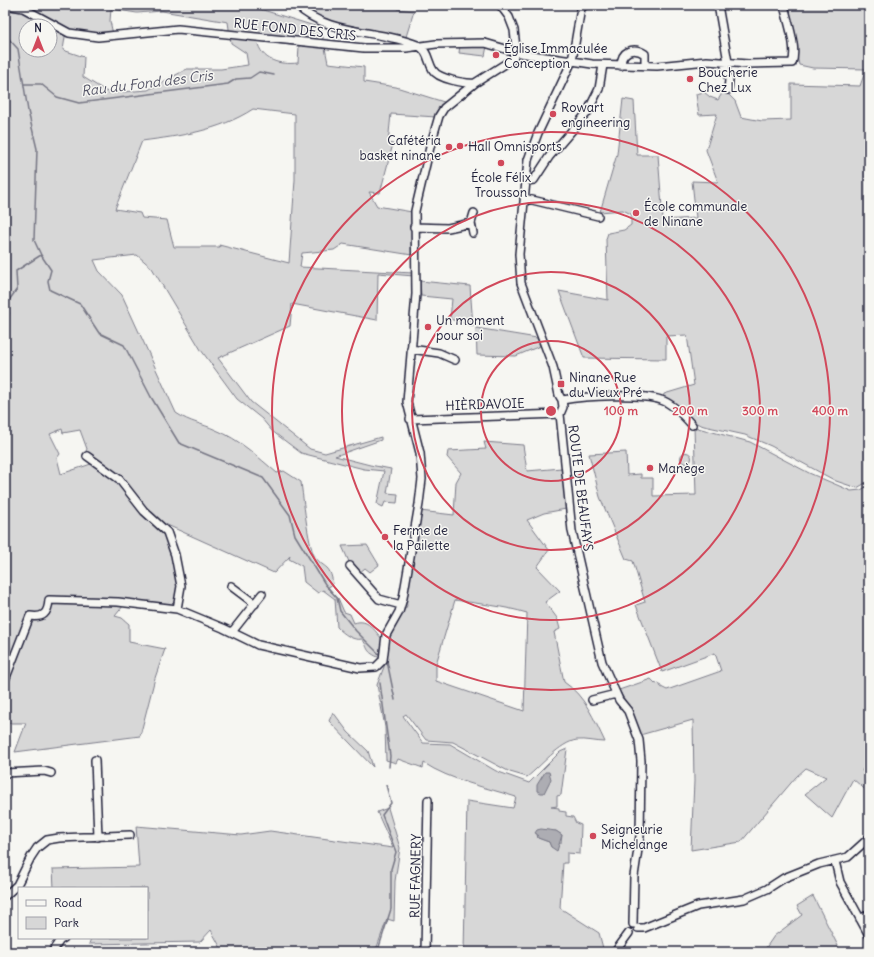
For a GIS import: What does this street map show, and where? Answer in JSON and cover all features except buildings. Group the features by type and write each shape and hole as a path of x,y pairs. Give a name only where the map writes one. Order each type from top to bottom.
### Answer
{"street":[{"name":"RUE FOND DES CRIS","path":"6,5 23,8 69,33 98,37 178,30 259,36 340,46 406,48 436,44 485,43 515,52 572,61 620,66 726,62 782,65 792,63 794,58 793,45 784,5"},
{"path":"296,5 305,14 341,29 407,42 418,46 426,51 435,74 463,82 475,83"},
{"path":"5,680 30,616 39,617 44,615 47,611 49,600 118,602 177,609 266,648 360,668 372,668 380,665 383,660 386,635 401,605 421,486 420,453 410,419 407,402 416,294 414,227 417,199 439,116 450,103 467,91 475,83 513,59 515,52 514,30 500,5"},
{"name":"ROUTE DE BEAUFAYS","path":"585,5 581,8 572,61 535,140 528,160 519,254 521,283 553,367 559,395 562,400 563,407 560,414 572,531 602,662 620,703 628,711 635,727 640,751 640,836 634,876 635,926"},
{"path":"718,5 729,80 728,90"},
{"path":"428,56 436,44"},
{"path":"620,66 621,58 625,52 634,50 645,54 645,66"},
{"path":"526,181 534,180 549,157 586,113 599,89 603,65"},
{"path":"463,82 467,85 467,91"},
{"path":"524,198 598,216"},
{"path":"473,233 471,223 474,213"},
{"path":"414,227 448,228 471,223"},
{"path":"411,349 439,353 455,360"},
{"path":"562,400 623,396 660,400 674,408 692,424"},
{"name":"HIÈRDAVOIE","path":"410,419 560,414"},
{"path":"87,456 119,479 144,511 167,532 175,555 181,586 177,609"},
{"path":"350,566 379,599 401,605"},
{"path":"230,586 255,604"},
{"path":"232,632 262,594"},
{"path":"592,700 616,694"},
{"path":"95,760 98,837"},
{"path":"5,773 44,771 51,773"},
{"name":"RUE FAGNERY","path":"425,952 428,800"},
{"path":"5,896 17,885 31,857 37,848 46,840 59,838 130,835"},
{"path":"615,952 629,933 636,933 635,926 644,928 698,906 744,899 767,889 784,878 819,864 848,857 856,852 869,838"},
{"path":"835,861 840,882 869,935"},
{"path":"860,919 869,914"},
{"path":"52,952 62,939"}],"green space":[{"path":"5,5 247,5 321,28 328,63 364,67 364,82 396,87 444,102 436,117 391,114 388,143 393,144 380,193 369,192 377,206 412,212 412,255 343,244 334,250 302,253 300,267 413,273 414,276 378,273 377,320 292,304 290,326 218,358 251,402 310,449 325,453 381,437 381,440 335,456 391,469 387,493 398,494 397,503 385,502 383,507 377,504 384,471 364,469 301,453 272,431 262,419 237,399 201,350 152,268 137,255 94,260 99,271 122,295 176,413 186,419 233,438 277,473 284,471 301,482 306,520 312,549 317,560 328,569 332,577 333,584 327,588 338,598 344,612 350,614 354,623 367,623 382,639 381,655 378,657 374,655 369,651 362,639 352,638 337,627 335,599 323,590 318,593 304,582 302,566 289,559 290,556 274,573 156,520 131,489 113,470 90,456 86,451 87,449 80,430 63,433 62,429 50,434 60,454 57,458 61,474 94,463 117,478 163,529 167,537 176,568 176,599 173,607 124,605 115,616 122,618 129,624 129,642 165,649 155,678 140,736 15,752 26,723 5,723","holes":["111,9 137,13 162,11 228,22 231,43 246,53 248,65 221,69 187,69 148,90 109,93 83,77 84,57 63,50 66,31 113,34 110,21","257,41 299,46 298,63 284,63 272,60 259,48","253,109 295,114 295,180 289,263 219,245 220,247 174,247 167,220 142,218 140,213 115,209 142,141 171,137 227,123"]},
{"path":"298,5 398,5 397,9 414,11 405,40 349,28 321,18"},
{"path":"786,5 869,5 869,481 857,488 836,481 771,446 745,435 704,426 690,421 663,399 664,394 694,385 687,335 666,336 666,359 584,358 559,291 608,300 606,239 608,233 624,230 631,225 631,214 623,210 600,212 617,154 623,99 634,101 637,155 658,155 663,220 696,218 692,181 718,182 706,150 717,114 699,115 696,94 704,92 710,97 718,100 724,90 735,101 741,117 762,121 791,120 791,84 860,86 866,69 813,68 799,65"},
{"path":"460,45 487,46 485,56 459,53"},
{"path":"420,281 470,286 473,326 450,319 452,299 421,296"},
{"path":"476,328 537,338 540,346 516,356 477,355"},
{"path":"694,427 750,442 809,473 851,491 861,490 869,485 869,763 862,770 869,782 869,793 853,779 832,818 805,794 826,777 806,768 796,777 741,842 691,850 694,781 693,720 640,735 633,715 619,690 651,679 656,684 659,683 661,687 667,690 721,671 715,653 662,672 636,605 645,602 633,561 626,559 600,497 589,454 626,452 627,475 641,474 641,478 653,478 653,496 696,495"},
{"path":"484,442 523,445 527,471 562,468 566,509 544,513 527,520 549,550 537,567 560,591 545,602 557,618 560,629 554,632 564,682 578,694 583,701 593,717 605,742 577,740 564,745 527,777 510,772 453,742 426,740 406,714 403,716 423,743 450,744 496,771 529,783 560,752 567,749 561,795 557,796 557,806 551,807 559,808 559,811 566,812 566,816 573,817 576,823 581,825 580,854 567,853 567,863 563,863 560,908 599,933 604,952 464,952 467,801 513,808 516,797 457,779 424,763 423,768 398,759 396,763 386,760 385,727 377,685 387,659 387,636 407,606 406,596 420,511 454,515 456,482 461,473 447,457 448,451 486,449","holes":["455,600 527,613 524,711 436,681 436,664","556,831 562,835 561,843 551,847 549,842 538,838 537,834"]},
{"path":"686,452 690,454 692,458 690,462 686,464 682,462 680,458 682,454"},
{"path":"367,545 379,565 370,572 365,568 359,573 350,564 342,546"},
{"path":"333,712 348,732 368,751 373,767 329,721"},
{"path":"388,808 400,848 395,881 394,921 387,919 377,947 362,952 223,952 211,930 200,942 89,944 91,939 148,939 148,887 54,887 53,869 139,867 136,826 241,835 270,831 393,848 377,812"},
{"path":"813,896 841,952 763,952 774,936 802,915 797,906"}],"shaded area":[{"path":"545,772 549,772 551,779 544,793 541,793 537,791 537,785"},
{"path":"541,829 556,831 562,835 557,851 551,847 549,842 538,838 537,834 535,833 537,830"}],"waterway":[{"path":"5,39 8,38 18,49 28,111 37,149 34,240 41,255 16,271 17,289 5,306 9,313 5,325"},
{"name":"Rau du Fond des Cris","path":"24,84 41,84 57,97 79,103 228,84 236,79 250,78 259,72 274,75"},
{"path":"41,255 51,270 48,281 50,290 80,304 99,333 124,345 151,397 179,443 263,478 290,515 295,535 325,584 337,598 340,611 356,631 379,654"},
{"path":"387,661 395,700"},
{"path":"380,683 390,756 389,767"},
{"path":"365,952 379,947 391,909 391,869 396,852 382,815 391,803 386,785"}],"place":[{"name":"Église Immaculée Conception","path":"496,55"},
{"name":"Boucherie Chez Lux","path":"690,79"},
{"name":"Rowart engineering","path":"553,114"},
{"name":"Hall Omnisports","path":"460,146"},
{"name":"Cafétéria basket ninane","path":"449,147"},
{"name":"École Félix Trousson","path":"501,163"},
{"name":"École communale de Ninane","path":"636,213"},
{"name":"Un moment pour soi","path":"428,327"},
{"name":"Ninane Rue du Vieux Pré","path":"561,384"},
{"name":"Manège","path":"650,468"},
{"name":"Ferme de la Pailette","path":"385,537"},
{"name":"Seigneurie Michelange","path":"593,836"}]}
